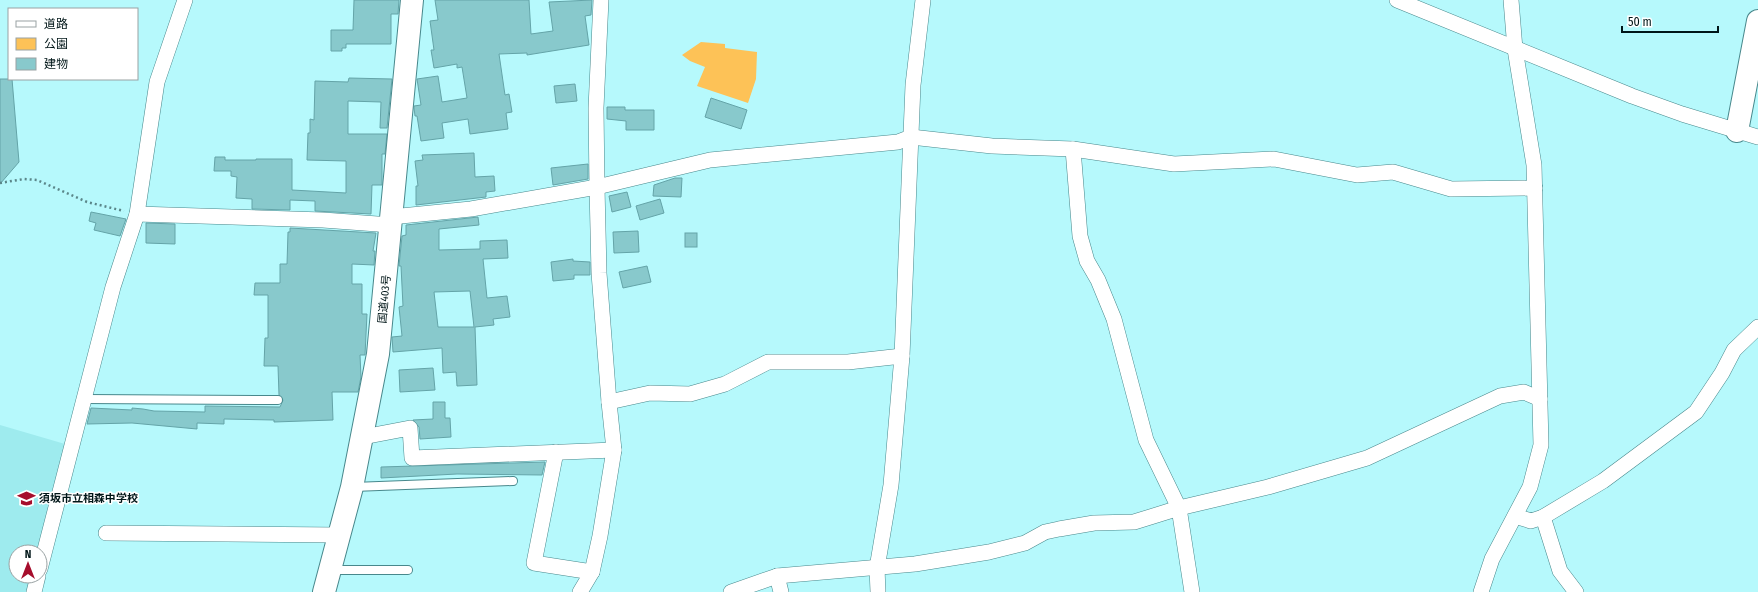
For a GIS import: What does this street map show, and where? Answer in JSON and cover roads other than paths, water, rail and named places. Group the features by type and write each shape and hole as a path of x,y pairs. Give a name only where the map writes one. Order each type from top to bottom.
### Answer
{"main road":[{"name":"国道403号","path":"324,592 352,487 378,354 412,0"},
{"path":"1737,131 1758,21"}],"street":[{"path":"47,544 113,287 136,214 157,82 185,0"},
{"path":"580,592 592,572 600,536 614,450 599,273 596,187 596,108 601,0"},
{"path":"878,592 877,568 891,485 902,356 913,85 923,0"},
{"path":"1397,0 1515,50 1632,96 1758,137"},
{"path":"1480,592 1492,559 1530,487 1541,445 1536,188 1534,166 1515,50 1511,0"},
{"path":"136,214 391,221 471,209 596,187 710,160 898,142 911,137 992,146 1073,149 1174,164 1274,159 1357,175 1393,172 1451,189 1536,188"},
{"path":"1073,149 1080,236 1087,261 1098,280 1114,319 1146,440 1179,508 1192,592"},
{"path":"1515,516 1531,521 1543,517 1603,481 1696,412 1722,373 1734,350 1758,327"},
{"path":"609,402 650,393 690,394 725,384 768,362 848,362 902,356"},
{"path":"731,592 777,576 877,568 989,552 1024,543 1045,532 1094,523 1134,522 1179,508 1268,487 1367,458 1500,396 1524,392 1540,399"},
{"path":"363,436 410,428 412,458 614,450"},
{"path":"556,452 534,563 592,572"},
{"path":"1543,517 1560,571 1576,592"},
{"path":"106,534 339,535"},
{"path":"777,576 781,592"}],"lane":[{"path":"84,399 278,400"},
{"path":"352,487 513,481"},
{"path":"329,570 408,570"}],"place":[{"name":"須坂市立相森中学校","path":"26,498"}]}
